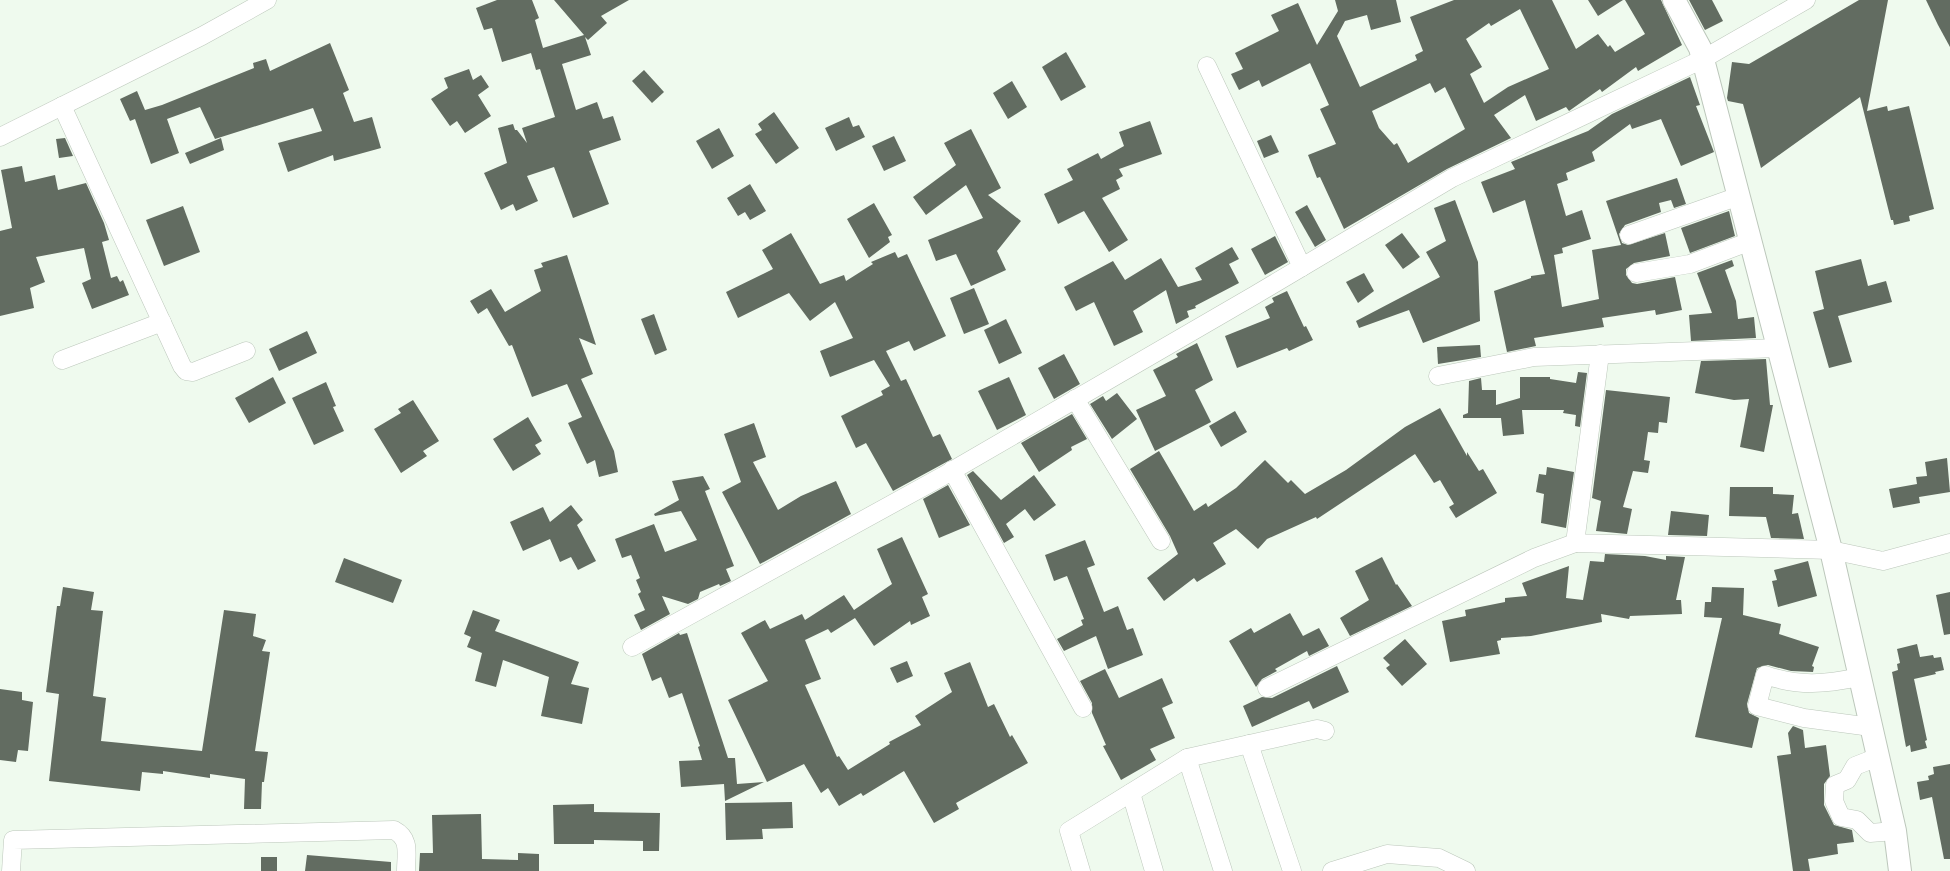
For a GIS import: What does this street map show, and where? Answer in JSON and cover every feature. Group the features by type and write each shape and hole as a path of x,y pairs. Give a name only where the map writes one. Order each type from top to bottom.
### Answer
{"street":[{"path":"0,137 202,36 267,0"},
{"path":"1674,0 1700,48 1832,550 1895,831 1900,871"},
{"path":"632,647 952,470 1452,178 1703,59 1806,0"},
{"path":"1207,66 1302,267"},
{"path":"62,106 186,371 193,372 246,351"},
{"path":"1628,235 1739,196"},
{"path":"1636,273 1690,264 1751,241"},
{"path":"62,360 162,322"},
{"path":"1438,376 1534,357 1778,348"},
{"path":"1576,543 1600,354"},
{"path":"1075,399 1161,541"},
{"path":"952,470 1083,708"},
{"path":"1267,688 1534,558 1576,543 1832,550 1883,561 1950,543"},
{"path":"1860,678 1822,685 1785,682 1765,675 1757,706 1804,718 1871,727"},
{"path":"1081,871 1069,831 1187,758 1317,729 1325,731"},
{"path":"1249,744 1292,871"},
{"path":"1878,757 1855,766 1846,780 1835,785 1834,801 1841,818 1857,820 1870,833 1895,831"},
{"path":"1187,758 1223,871"},
{"path":"1131,793 1154,871"},
{"path":"11,871 6,840 394,830 402,834 406,842 406,871"},
{"path":"1332,871 1387,854 1438,858 1466,871"}],"building":[{"path":"497,0 532,0 539,18 535,20 543,48 584,35 554,0 629,0 601,16 607,23 588,40 585,37 591,55 562,64 576,110 597,102 603,119 613,116 621,140 589,151 609,204 573,218 554,167 527,176 538,201 516,211 513,204 501,210 484,173 507,163 498,128 513,124 515,130 527,143 522,128 555,117 540,69 536,70 531,53 502,62 492,28 484,30 476,8"},
{"path":"1335,0 1396,0 1401,22 1371,30 1367,15 1345,21 1337,36 1360,87 1417,60 1415,55 1423,51 1410,17 1454,0 1552,0 1576,49 1598,34 1608,47 1610,45 1615,52 1645,34 1625,0 1661,0 1682,45 1638,71 1636,67 1602,92 1600,89 1569,111 1566,107 1536,121 1525,95 1494,115 1511,138 1447,169 1344,229 1320,177 1317,178 1308,155 1336,144 1320,109 1329,105 1310,63 1262,87 1259,80 1239,90 1231,74 1243,69 1235,53 1279,31 1271,15 1298,3 1317,45 1338,11","holes":["1520,9 1549,69 1508,87 1484,103 1470,74 1482,67 1466,39 1489,23 1491,26","1430,83 1435,93 1445,87 1465,129 1408,163 1397,143 1394,145 1379,128 1372,111"]},
{"path":"1588,0 1623,0 1598,16"},
{"path":"1689,0 1712,0 1723,21 1705,30"},
{"path":"1859,0 1888,0 1867,111 1887,106 1888,111 1909,106 1934,209 1909,216 1910,221 1894,225 1893,220 1891,220 1860,97 1761,168 1743,104 1728,101 1727,98 1732,62 1749,64"},
{"path":"1926,0 1950,0 1950,47 1938,25"},
{"path":"330,43 349,90 343,93 354,122 372,117 381,148 334,161 333,155 288,172 278,143 322,131 313,108 215,139 200,107 167,119 179,153 151,164 135,119 130,121 120,99 137,91 145,110 254,68 253,63 266,59 270,71"},
{"path":"1066,52 1086,87 1061,101 1042,67"},
{"path":"469,69 473,80 481,75 489,87 478,95 491,116 465,133 457,121 450,126 431,99 448,88 444,78"},
{"path":"644,70 664,92 652,103 632,81"},
{"path":"1690,77 1700,105 1696,106 1714,152 1681,166 1661,119 1632,129 1630,124 1592,152 1595,161 1566,173 1568,180 1557,184 1566,216 1582,210 1591,239 1562,248 1563,253 1554,255 1562,307 1599,299 1592,250 1621,245 1606,201 1677,178 1686,204 1674,208 1671,200 1659,203 1661,212 1625,225 1619,234 1622,243 1628,245 1665,233 1670,256 1634,263 1626,269 1626,275 1632,283 1637,284 1675,277 1682,310 1656,315 1655,310 1602,318 1604,327 1534,338 1536,346 1507,352 1494,291 1531,278 1531,276 1545,274 1525,200 1493,213 1481,182 1515,169 1511,162 1588,131 1612,114"},
{"path":"1012,81 1027,107 1008,119 993,93"},
{"path":"774,112 799,148 776,164 755,134 762,130 758,124"},
{"path":"849,117 853,127 859,125 865,137 836,151 825,128"},
{"path":"1150,121 1162,154 1119,169 1123,176 1116,180 1120,189 1102,198 1128,240 1109,252 1084,211 1058,224 1044,194 1073,180 1067,169 1098,153 1101,159 1124,146 1119,132"},
{"path":"719,128 734,156 712,169 696,141"},
{"path":"971,129 1001,188 988,195 1021,221 997,251 1006,270 971,286 956,254 936,261 928,240 983,218 966,185 926,215 913,197 956,165 944,143"},
{"path":"1271,135 1279,152 1264,158 1257,141"},
{"path":"894,136 906,161 884,171 872,146"},
{"path":"65,138 73,156 59,158 56,139"},
{"path":"221,138 224,150 190,164 185,153"},
{"path":"22,166 25,182 55,175 58,190 86,183 104,223 109,240 102,242 111,278 117,276 120,282 123,280 129,295 92,309 82,283 91,279 84,248 36,257 45,282 30,288 34,308 0,316 0,231 12,228 1,170"},
{"path":"750,184 766,211 750,220 745,212 738,216 727,198"},
{"path":"1455,200 1478,262 1480,321 1423,343 1409,310 1359,328 1356,321 1440,277 1426,252 1446,241 1434,208"},
{"path":"874,203 892,235 888,237 890,242 869,258 847,219"},
{"path":"1307,205 1326,240 1315,247 1295,212"},
{"path":"183,206 200,252 164,266 146,220"},
{"path":"1729,211 1735,236 1690,253 1681,228"},
{"path":"791,233 820,284 844,275 846,281 873,264 871,262 895,252 898,258 907,254 946,336 914,351 909,341 886,351 901,381 906,379 933,437 940,434 952,459 893,491 866,443 856,448 841,416 883,395 881,391 890,386 874,360 830,377 820,351 853,338 835,302 810,321 789,293 738,318 726,292 773,269 762,250"},
{"path":"1402,233 1420,257 1403,269 1385,245"},
{"path":"1275,236 1288,262 1265,275 1251,249"},
{"path":"1232,247 1239,259 1229,264 1239,283 1195,306 1196,308 1187,311 1189,317 1176,324 1166,290 1133,311 1143,332 1114,346 1094,302 1076,311 1064,287 1113,261 1125,280 1161,258 1178,287 1202,280 1195,268"},
{"path":"567,255 596,345 579,338 593,374 581,379 614,451 618,472 599,477 595,460 587,464 568,423 582,417 567,384 532,397 512,345 509,346 487,308 478,314 470,301 491,289 505,312 541,291 534,270 543,267 541,263"},
{"path":"1861,259 1868,286 1886,281 1892,302 1838,316 1852,362 1829,368 1813,312 1824,309 1815,271"},
{"path":"1732,260 1734,266 1725,270 1736,301 1738,319 1754,317 1756,338 1691,341 1689,315 1712,313 1697,273"},
{"path":"1364,273 1374,291 1358,303 1346,282"},
{"path":"974,288 989,324 964,334 950,298"},
{"path":"1287,291 1304,327 1306,326 1313,340 1289,351 1287,348 1237,368 1225,336 1270,318 1265,307 1274,302 1272,298"},
{"path":"654,314 667,350 655,355 641,319"},
{"path":"1006,319 1022,353 999,364 984,330"},
{"path":"307,331 317,353 279,371 269,349"},
{"path":"1197,343 1213,380 1195,390 1211,422 1155,451 1136,410 1166,396 1153,370 1178,357 1176,354"},
{"path":"1480,345 1481,357 1438,364 1437,347"},
{"path":"1064,354 1080,384 1054,399 1038,368"},
{"path":"1766,359 1770,405 1773,405 1764,452 1740,447 1749,399 1734,400 1695,393 1701,361"},
{"path":"1578,372 1587,373 1580,427 1575,426 1576,415 1563,413 1564,410 1522,410 1524,434 1503,436 1501,418 1463,418 1463,415 1468,413 1469,381 1481,378 1482,390 1496,390 1496,405 1520,398 1520,377 1550,377 1550,379 1576,383"},
{"path":"273,377 286,403 249,423 235,398"},
{"path":"1009,377 1026,415 997,430 978,391"},
{"path":"326,382 336,406 333,407 344,431 314,445 292,398"},
{"path":"1606,390 1670,397 1667,423 1659,422 1658,433 1648,432 1644,460 1650,461 1648,473 1633,471 1623,507 1632,509 1627,534 1596,531 1601,501 1592,498"},
{"path":"1117,393 1137,419 1112,439 1090,404 1103,396 1106,401"},
{"path":"413,400 439,441 423,451 427,456 401,473 374,429 401,413 398,409"},
{"path":"1440,408 1467,456 1467,452 1479,471 1483,469 1497,493 1456,518 1449,507 1454,504 1440,480 1434,483 1415,454 1317,519 1316,517 1267,539 1258,549 1236,529 1213,543 1226,564 1197,582 1194,578 1164,601 1147,578 1178,554 1170,536 1130,469 1159,451 1194,511 1206,503 1208,507 1236,488 1265,460 1288,483 1291,480 1305,494 1346,470 1405,427"},
{"path":"1235,411 1247,432 1221,447 1209,426"},
{"path":"1072,414 1087,439 1071,447 1072,450 1039,472 1021,443"},
{"path":"528,417 542,441 535,445 541,454 513,471 493,439"},
{"path":"754,423 766,457 753,462 778,510 801,496 836,481 851,514 760,564 722,492 741,482 724,434"},
{"path":"1947,458 1950,492 1919,497 1920,503 1893,508 1889,489 1917,484 1916,477 1927,476 1925,462"},
{"path":"1547,467 1574,472 1566,528 1541,523 1544,494 1536,492 1539,474 1546,475"},
{"path":"973,471 1001,500 1034,475 1056,505 1034,521 1025,509 1006,524 1014,537 1004,543 967,475"},
{"path":"703,476 710,489 705,491 734,566 726,569 731,581 700,592 698,599 688,604 662,596 670,614 641,630 634,615 645,610 638,594 641,592 636,580 640,578 631,555 622,558 615,539 654,524 665,552 697,540 681,511 655,516 654,514 679,500 672,481"},
{"path":"948,485 970,525 939,538 923,499"},
{"path":"1730,487 1773,487 1773,494 1794,495 1792,514 1798,513 1804,539 1771,538 1766,517 1729,516"},
{"path":"571,505 583,520 577,525 596,561 578,570 571,557 560,562 550,539 523,551 510,522 543,507 550,522"},
{"path":"1671,511 1709,515 1707,536 1668,535"},
{"path":"902,537 928,594 922,597 930,616 911,625 910,621 874,646 855,618 831,633 828,629 805,640 821,679 805,685 837,757 839,756 848,770 890,744 889,742 921,725 915,716 952,692 944,673 970,662 988,707 994,704 1010,737 1012,735 1028,763 956,803 959,809 934,823 904,771 863,796 861,793 839,806 828,788 821,793 804,764 767,782 728,700 768,681 741,633 765,620 770,629 802,614 805,620 844,595 854,610 892,584 877,549"},
{"path":"1085,540 1095,565 1087,568 1104,612 1118,606 1127,630 1133,628 1143,655 1108,669 1096,636 1064,651 1057,639 1083,625 1081,620 1084,619 1067,576 1054,581 1045,555"},
{"path":"1605,554 1645,556 1666,560 1666,556 1685,557 1676,600 1681,600 1682,614 1630,616 1629,619 1601,614 1602,622 1531,636 1501,638 1501,640 1497,641 1500,654 1450,662 1442,621 1466,616 1465,610 1505,602 1505,598 1527,596 1522,583 1569,566 1566,598 1583,600 1590,561 1604,562"},
{"path":"1382,557 1396,585 1412,606 1350,636 1340,618 1369,600 1355,571"},
{"path":"344,558 402,580 393,603 335,582"},
{"path":"1808,561 1817,596 1778,607 1772,581 1777,580 1774,570"},
{"path":"63,587 94,592 91,610 103,611 93,696 106,698 101,741 202,751 224,610 256,614 253,636 266,640 262,651 270,652 255,751 268,752 264,782 262,782 261,809 244,809 245,779 210,774 210,778 163,771 163,774 142,772 140,791 49,781 59,694 46,692 57,606 60,606"},
{"path":"1712,587 1744,588 1743,615 1781,624 1779,634 1819,647 1812,666 1814,667 1813,672 1791,671 1768,665 1757,668 1747,704 1749,713 1759,718 1752,748 1695,737 1722,618 1704,617 1705,602 1711,602"},
{"path":"1950,592 1950,634 1944,635 1936,595"},
{"path":"473,610 500,620 495,631 579,662 571,684 589,688 582,724 541,716 549,677 503,660 496,687 475,681 482,653 467,647 471,637 464,634"},
{"path":"1290,613 1303,636 1319,628 1329,646 1309,656 1307,651 1275,669 1277,671 1262,679 1256,687 1229,641 1251,628 1254,633"},
{"path":"679,633 680,635 687,633 728,758 735,758 737,784 764,782 725,801 724,784 681,787 679,761 702,760 698,747 700,746 682,693 669,698 661,677 652,681 642,654"},
{"path":"1405,639 1427,664 1402,686 1386,668 1390,665 1383,658"},
{"path":"1917,644 1920,657 1933,655 1934,658 1941,657 1944,670 1935,672 1936,674 1914,679 1927,748 1911,752 1910,745 1906,747 1892,672 1898,670 1897,664 1900,663 1897,649"},
{"path":"907,661 913,676 897,683 890,668"},
{"path":"1337,666 1349,692 1313,709 1309,701 1252,727 1243,706 1262,697 1272,698"},
{"path":"1105,669 1119,698 1162,678 1173,703 1162,708 1175,738 1150,749 1156,760 1121,780 1103,746 1106,745 1092,713 1092,703 1080,681"},
{"path":"0,689 22,692 22,700 33,702 28,751 18,750 16,762 0,760"},
{"path":"1793,726 1803,730 1805,748 1826,745 1830,776 1824,784 1824,805 1834,825 1852,830 1854,842 1837,844 1838,854 1808,859 1810,871 1793,871 1777,756 1791,754 1788,733"},
{"path":"1950,764 1950,859 1944,859 1932,797 1920,800 1917,782 1929,780 1928,776 1934,774 1933,767"},
{"path":"792,802 793,828 762,829 763,839 726,840 725,803"},
{"path":"594,804 594,812 660,813 659,851 643,851 643,841 594,840 594,844 554,844 553,805"},
{"path":"481,814 482,859 518,860 518,853 539,854 539,871 419,871 420,853 433,853 432,815"},
{"path":"307,855 391,862 391,871 305,871"},
{"path":"261,857 277,857 277,871 261,871"}]}
